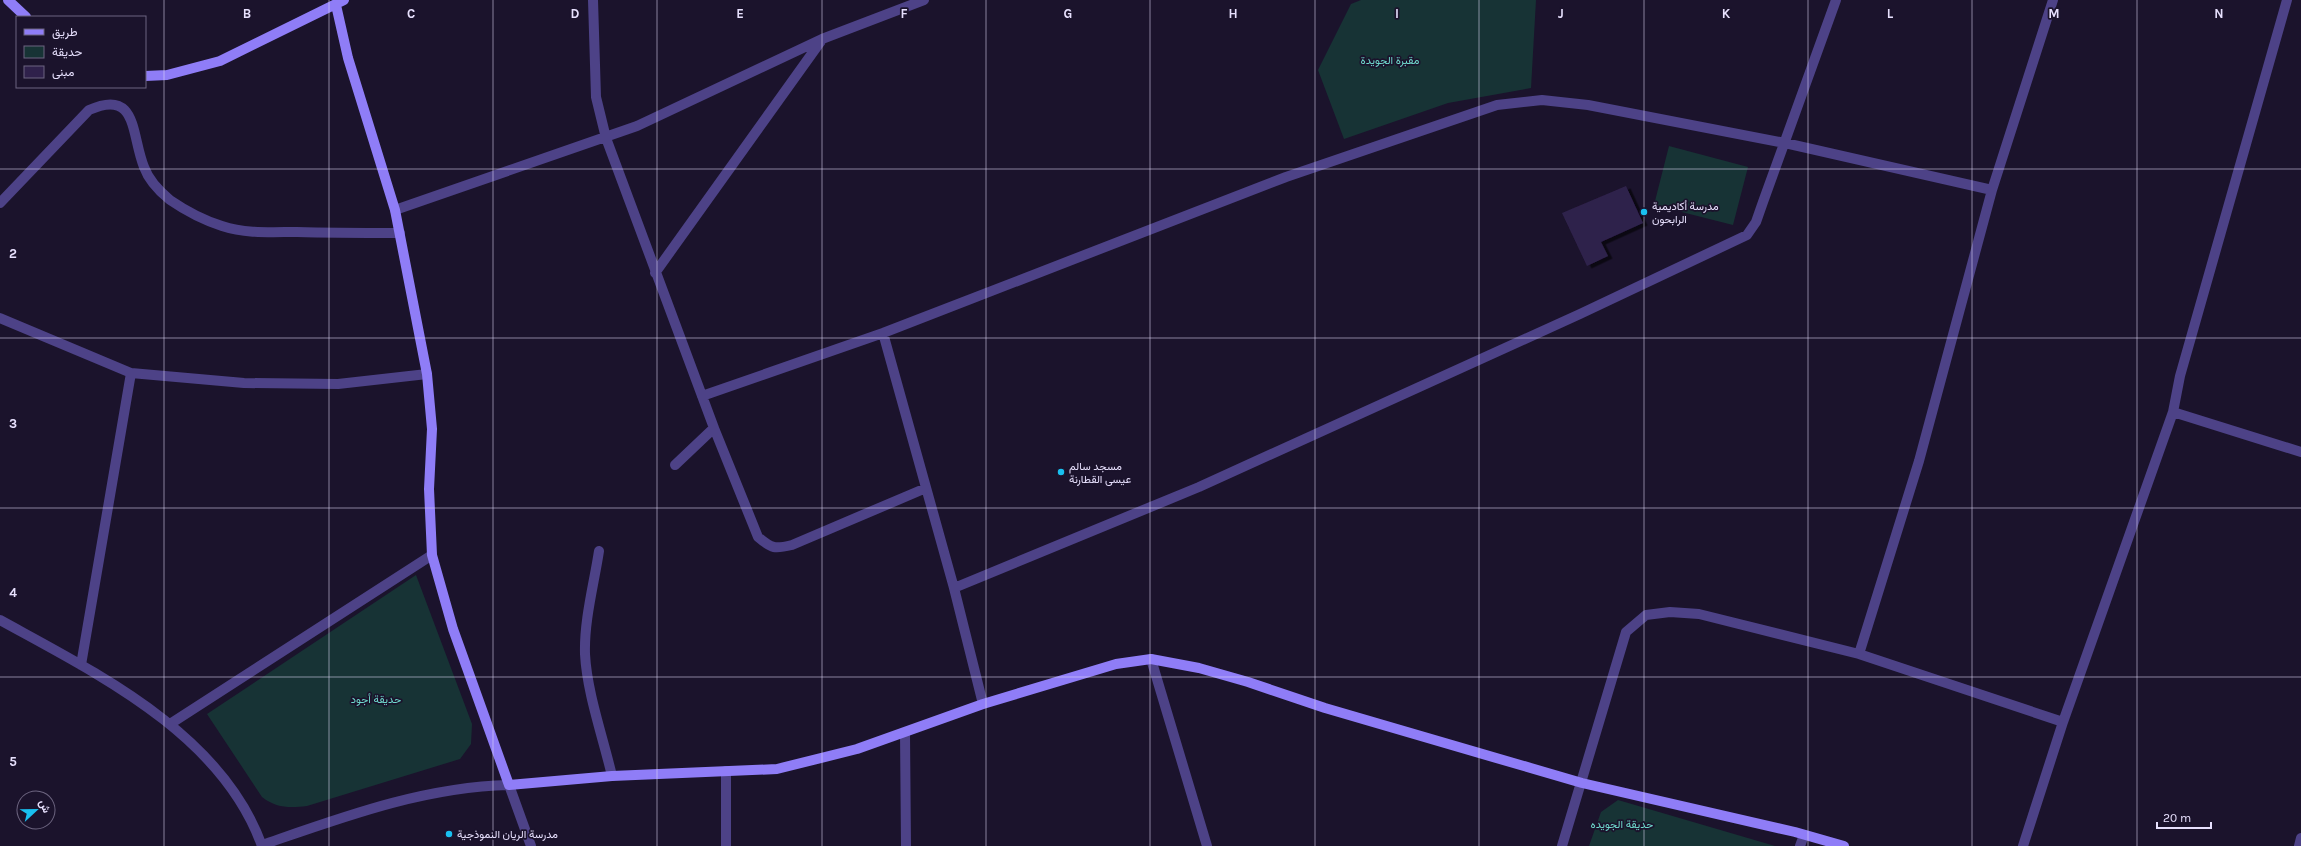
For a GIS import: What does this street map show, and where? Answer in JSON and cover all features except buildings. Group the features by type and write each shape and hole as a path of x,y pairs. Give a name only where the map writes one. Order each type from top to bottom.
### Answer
{"street":[{"path":"8,0 25,16"},
{"path":"593,0 596,97 606,138 714,428 758,538 769,546 779,548 792,544 926,488"},
{"path":"395,210 637,126 822,39 924,0"},
{"path":"954,588 1200,487 1747,235 1756,222 1836,0"},
{"path":"1859,654 1918,461 1992,190 2053,0"},
{"path":"2023,846 2063,722 2173,412 2182,368 2287,0"},
{"path":"146,76 167,75 220,61 340,2 348,58 395,210 427,374 432,429 429,489 432,555 453,629 531,846"},
{"path":"655,272 822,39"},
{"path":"702,396 883,333 1286,177 1497,105 1542,100 1588,105 1785,143 1992,190"},
{"path":"0,203 89,110 106,104 116,104 123,108 129,116 145,169 159,191 200,218 222,226 248,232 400,234"},
{"path":"0,318 131,373 244,383 338,384 427,374"},
{"path":"883,333 954,588 983,704"},
{"path":"81,665 131,373"},
{"path":"2173,412 2301,452"},
{"path":"675,465 714,428"},
{"path":"599,551 585,653 589,680 612,776"},
{"path":"170,724 432,555"},
{"path":"1562,846 1626,632 1646,615 1670,612 1699,614 1859,654 2063,722"},
{"path":"0,620 81,665 170,724 209,761 231,787 249,817 262,845 353,814 422,794 478,786 509,785 612,776 777,768 816,760 857,749 983,704 1116,664 1151,659 1199,668 1248,682 1325,708 1582,783 1804,835 1844,846"},
{"path":"1151,659 1208,846"},
{"path":"904,733 906,846"},
{"path":"726,771 726,846"},
{"path":"1800,846 1804,835"},
{"path":"2299,846 2301,838"}],"green space":[{"name":"مقبرة الجويدة","path":"1361,0 1536,0 1531,88 1448,103 1344,139 1318,70 1351,4"},
{"path":"1669,146 1748,167 1733,225 1654,205"},
{"name":"حديقة أجود","path":"416,575 472,724 471,744 460,759 307,806 283,806 267,801 262,797 207,714"},
{"name":"حديقة الجويده","path":"1618,800 1775,846 1589,846 1601,812"}],"place":[{"name":"مدرسة أكاديمية الرابحون","path":"1644,212"},
{"name":"مسجد سالم عيسى القطارنة","path":"1061,472"},
{"name":"مدرسة الريان النموذجية","path":"449,834"}]}
